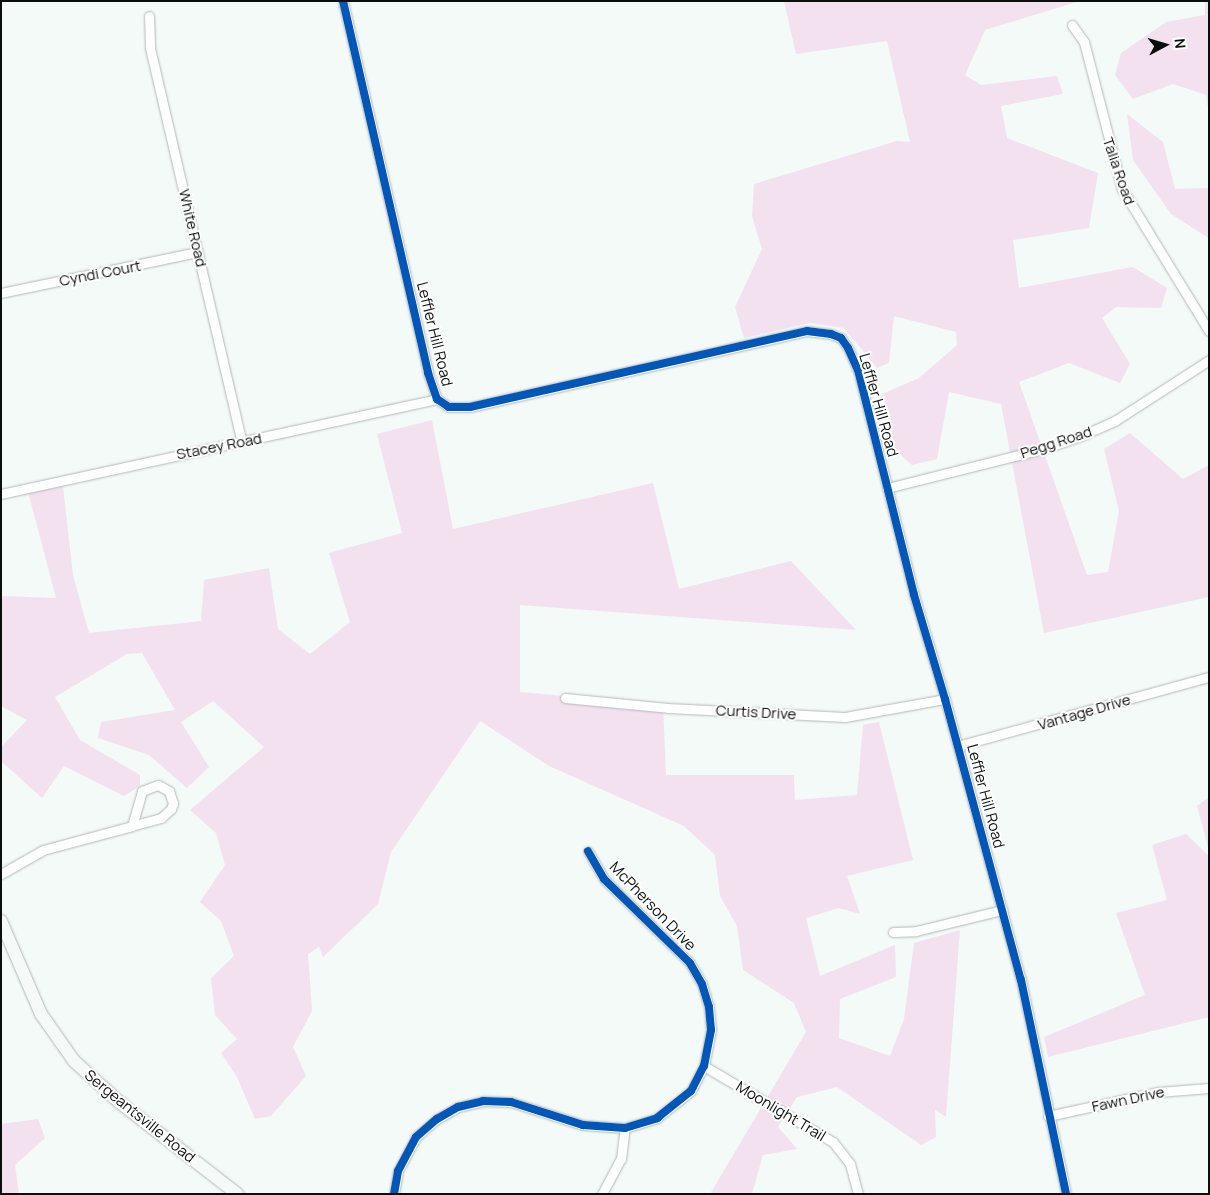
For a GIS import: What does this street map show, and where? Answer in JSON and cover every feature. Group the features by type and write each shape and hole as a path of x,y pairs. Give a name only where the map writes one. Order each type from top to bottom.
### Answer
{"main road":[{"name":"Sergeantsville Road","path":"1,921 41,1014 74,1061 118,1102 237,1194"}],"street":[{"name":"Leffler Hill Road","path":"343,1 428,373 437,400 449,407 470,407 807,331 820,331 841,338 854,358 918,613 945,699 1026,1000 1048,1116 1066,1194"},
{"name":"White Road","path":"149,16 148,38 242,440"},
{"name":"Talia Road","path":"1072,24 1084,42 1122,189 1209,331"},
{"name":"Cyndi Court","path":"1,292 198,252"},
{"name":"Pegg Road","path":"887,488 1046,448 1083,436 1116,419 1209,360"},
{"name":"Stacey Road","path":"1,494 242,440 437,400"},
{"name":"Vantage Drive","path":"958,746 1209,677"},
{"name":"Curtis Drive","path":"565,698 668,708 845,717 945,699"},
{"path":"1,874 42,850 132,826 168,814 173,803 170,791 158,785 142,791 132,826"},
{"name":"McPherson Drive","path":"394,1194 400,1165 416,1137 447,1112 470,1103 511,1102 583,1125 625,1128 657,1118 676,1106 691,1091 704,1066 711,1030 709,1007 702,984 690,963 604,879 588,851"},
{"path":"893,932 916,931 1002,910"},
{"name":"Moonlight Trail","path":"704,1066 833,1142 850,1164 858,1194"},
{"name":"Fawn Drive","path":"1048,1116 1158,1092 1209,1088"},
{"path":"602,1194 621,1159 625,1128"}],"shaded area":[{"path":"784,1 1080,1 985,30 965,75 981,85 1057,76 1063,94 1001,106 1007,138 1098,173 1089,228 1013,240 1019,288 1133,267 1167,288 1161,308 1116,307 1102,318 1130,364 1120,383 1069,363 1019,382 1087,575 1108,572 1119,511 1104,449 1130,433 1183,479 1209,465 1209,597 1044,633 1001,404 949,392 937,459 912,465 896,451 882,394 919,378 957,345 956,332 894,316 889,363 877,368 844,328 810,323 744,338 735,307 762,249 752,216 754,184 897,141 910,142 887,41 796,54"},
{"path":"1205,1 1209,1 1209,114 1206,95 1173,84 1133,99 1115,75 1121,53 1166,22 1205,15"},
{"path":"1127,114 1163,142 1175,189 1209,188 1209,241 1207,237 1171,214 1133,160"},
{"path":"432,420 453,529 653,483 679,589 791,561 856,630 520,605 520,692 663,705 666,775 794,775 795,800 857,795 863,725 879,722 913,860 847,876 860,914 839,908 806,918 820,976 895,945 896,977 840,999 839,1038 890,1056 904,1019 914,943 960,930 946,1117 935,1110 936,1137 921,1145 837,1087 797,1097 778,1127 797,1149 763,1155 752,1194 710,1194 806,1032 794,1003 743,970 737,926 720,896 715,855 684,826 549,766 480,721 391,852 378,904 323,957 319,947 308,954 312,1011 293,1047 306,1076 271,1116 255,1119 237,1077 221,1053 237,1039 215,1015 211,978 234,956 221,921 200,902 225,865 216,833 190,810 264,747 213,701 181,722 209,767 187,788 149,755 98,738 101,722 175,710 142,653 127,654 55,697 80,740 140,775 140,786 124,796 64,766 42,798 1,761 1,747 27,720 1,706 1,596 56,598 26,484 62,477 73,575 89,633 201,621 204,580 269,568 278,629 310,654 350,622 329,553 402,533 377,434"},
{"path":"1209,797 1209,851 1197,806"},
{"path":"1186,834 1209,856 1209,1017 1048,1057 1044,1037 1145,995 1116,913 1167,900 1152,845"},
{"path":"38,1119 45,1138 15,1165 19,1194 1,1194 1,1124"}],"cycle path":[{"path":"343,1 428,373 437,399 449,407 470,407 807,331 831,334 841,338 848,348 858,370 914,595 945,699 1021,980 1066,1194"},
{"path":"394,1194 398,1171 416,1137 437,1119 458,1107 483,1101 511,1102 583,1125 625,1128 657,1118 691,1091 704,1066 711,1030 709,1007 702,984 690,963 604,879 588,851"}]}
